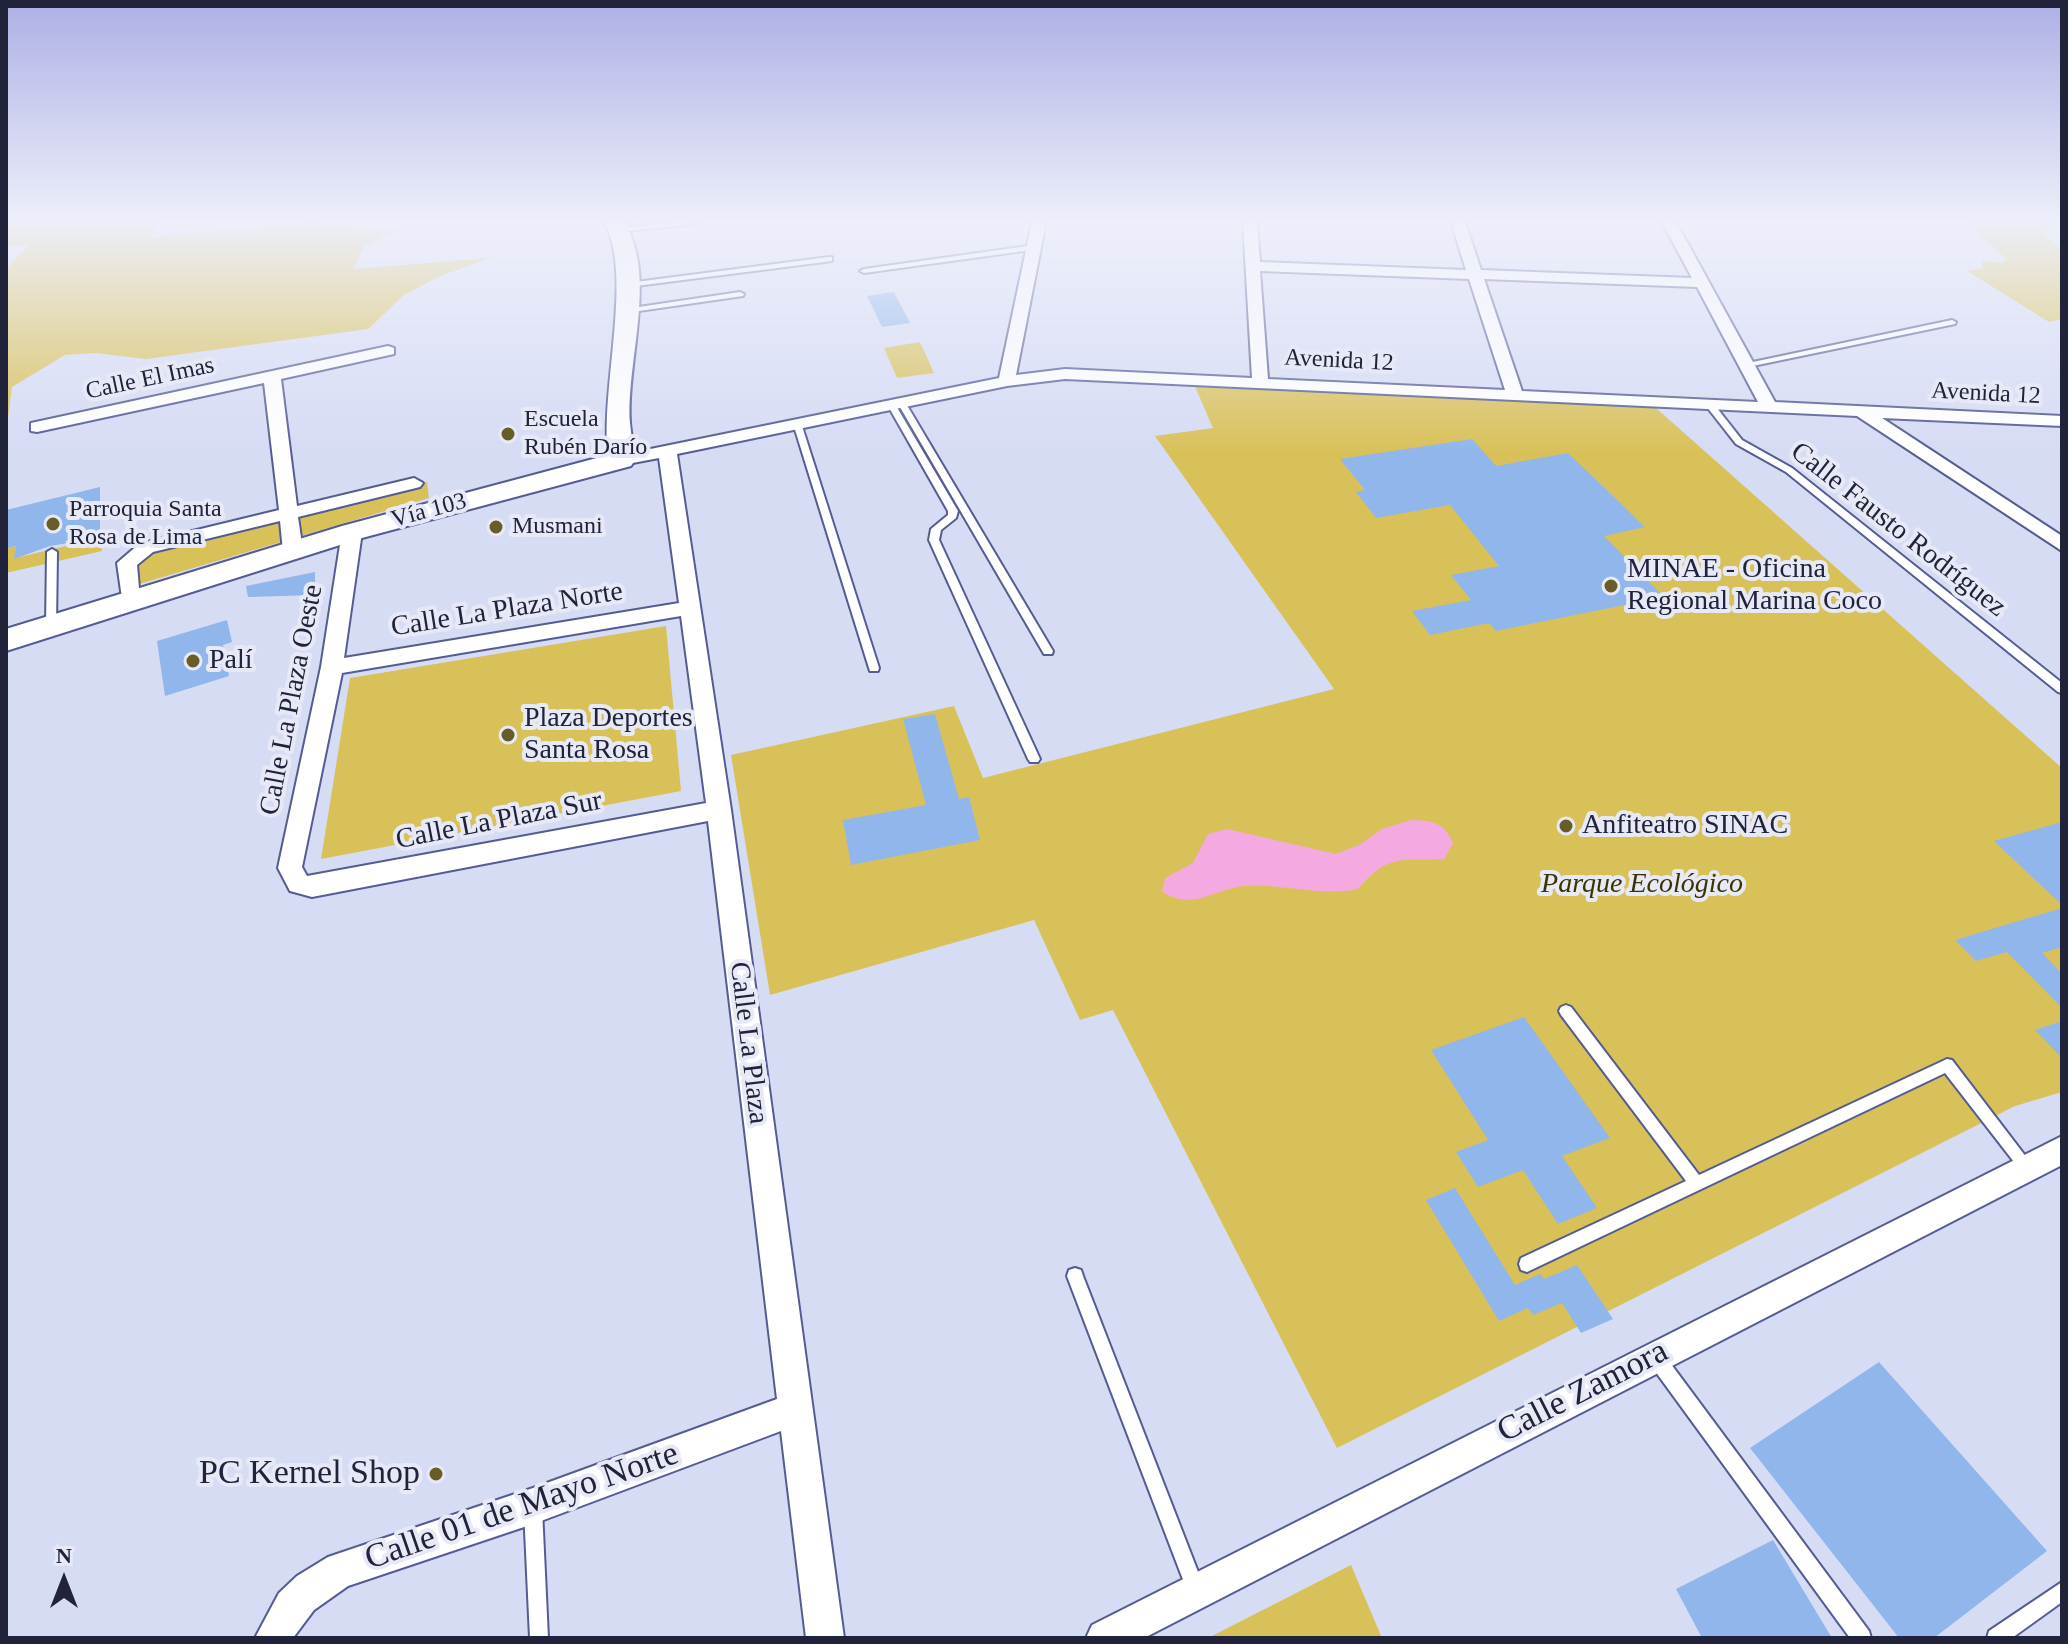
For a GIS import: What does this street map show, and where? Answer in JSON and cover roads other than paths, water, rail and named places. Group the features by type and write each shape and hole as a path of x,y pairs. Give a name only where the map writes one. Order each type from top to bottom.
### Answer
{"main road":[{"path":"622,460 617,422 626,299"},
{"name":"Vía 103","path":"6,640 352,532 622,460"}],"street":[{"path":"1007,381 1024,299"},
{"path":"1256,299 1260,380"},
{"path":"1484,299 1515,394"},
{"path":"1713,299 1770,408"},
{"name":"Calle El Imas","path":"37,427 388,351"},
{"name":"Avenida 12","path":"622,460 1007,381 1092,373 2062,421"},
{"path":"272,377 293,551"},
{"path":"1861,412 2062,545"},
{"name":"Calle La Plaza","path":"667,449 719,810 825,1638"},
{"path":"130,600 127,563 146,548 414,483"},
{"name":"Calle La Plaza Oeste","path":"293,878 290,868 332,667 352,532"},
{"name":"Calle La Plaza Norte","path":"332,667 691,608"},
{"name":"Calle La Plaza Sur","path":"293,878 299,884 312,887 719,810"},
{"name":"Calle Zamora","path":"1105,1638 1654,1355 2062,1150"},
{"name":"Calle 01 de Mayo Norte","path":"274,1638 296,1601 315,1582 341,1570 533,1506 795,1409"}],"lane":[{"path":"625,311 708,299"},
{"path":"1748,365 1952,322"},
{"path":"896,403 1048,651"},
{"path":"896,403 953,511 953,516 936,529 934,540 1034,759"},
{"name":"Calle Fausto Rodríguez","path":"1710,405 1739,442 1789,470 2062,689"},
{"path":"797,423 874,668"},
{"path":"51,626 52,552"},
{"path":"1566,1011 1697,1184"},
{"path":"1527,1264 1947,1065 2026,1166"},
{"path":"1075,1276 1197,1593"},
{"path":"1654,1355 1862,1638"},
{"path":"533,1506 539,1638"},
{"path":"1996,1638 2062,1591"}],"place":[{"name":"Escuela Rubén Darío","path":"508,434"},
{"name":"Parroquia Santa Rosa de Lima","path":"53,524"},
{"name":"Musmani","path":"496,527"},
{"name":"MINAE - Oficina Regional Marina Coco","path":"1611,586"},
{"name":"Palí","path":"193,661"},
{"name":"Plaza Deportes Santa Rosa","path":"508,735"},
{"name":"Anfiteatro SINAC","path":"1566,826"},
{"name":"PC Kernel Shop","path":"436,1474"}],"park label":[{"name":"Parque Ecológico","path":"1642,885"}]}
